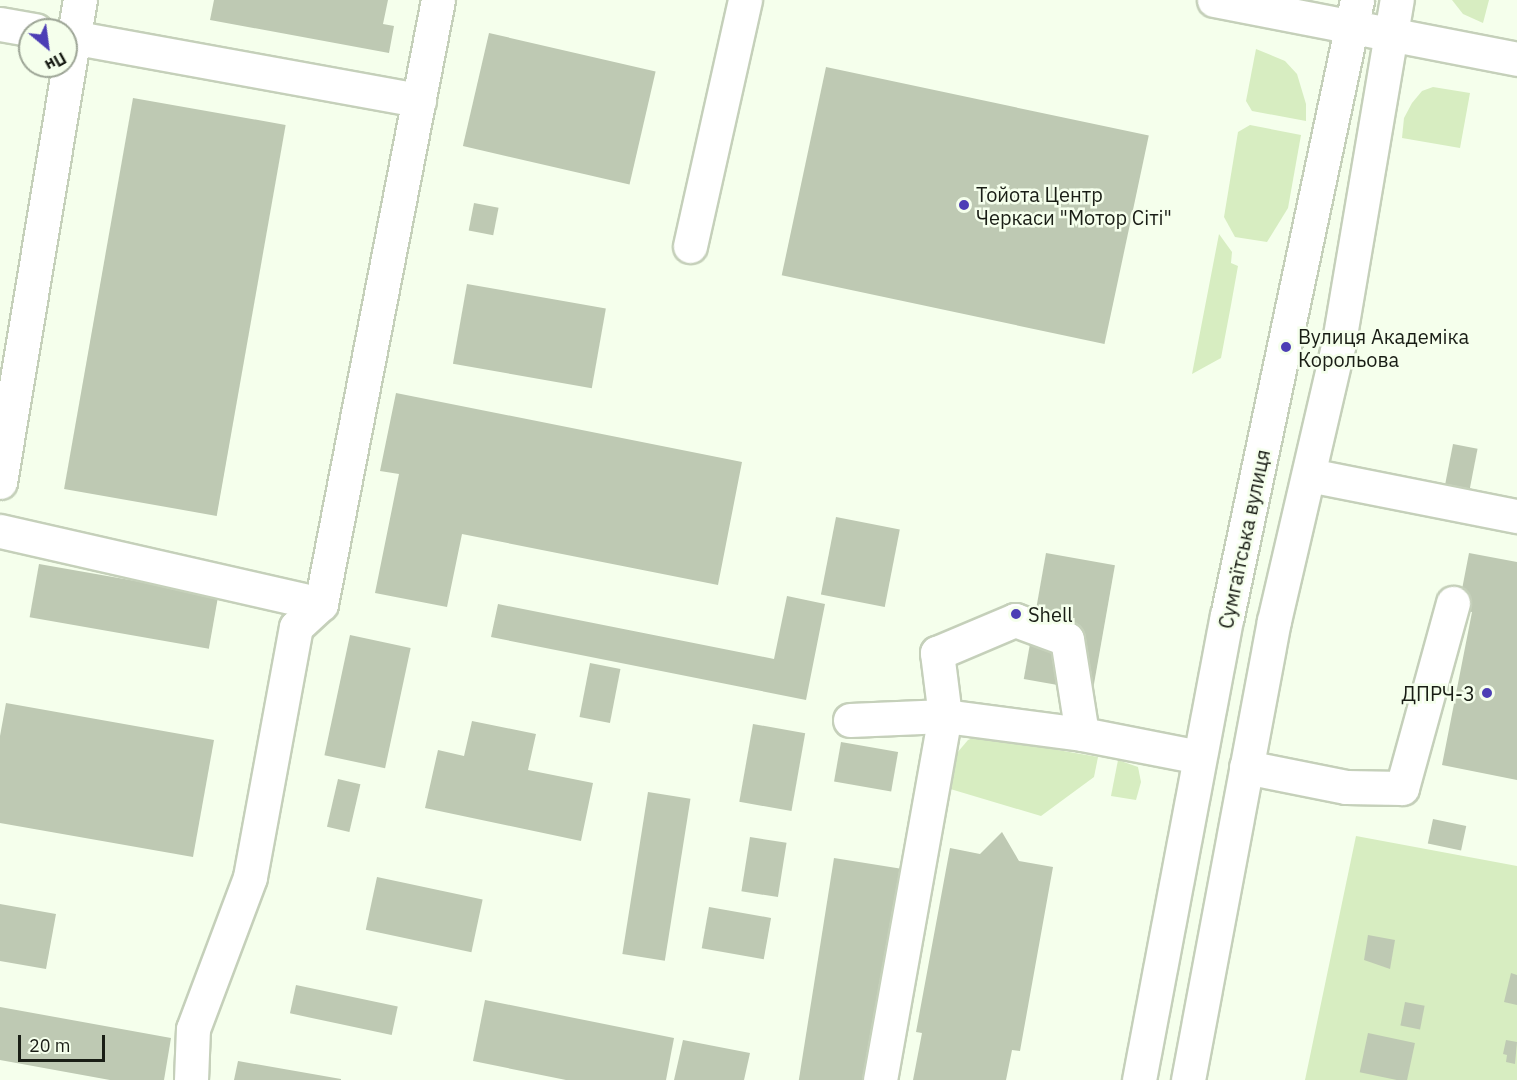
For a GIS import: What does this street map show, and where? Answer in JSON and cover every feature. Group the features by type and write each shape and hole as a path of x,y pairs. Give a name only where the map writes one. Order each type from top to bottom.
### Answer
{"main road":[{"path":"75,18 80,0"},
{"path":"190,1080 193,1029 250,877 296,627 321,604 438,0"},
{"path":"690,246 745,0"},
{"path":"1214,0 1355,13 1391,33 1517,59"},
{"path":"1188,1080 1246,767 1308,475 1338,347 1397,0"},
{"name":"Сумгаїтська вулиця","path":"1139,1080 1199,757 1355,13"},
{"path":"0,24 18,27"},
{"path":"78,37 419,100"},
{"path":"0,482 63,78"},
{"path":"1308,475 1517,516"},
{"path":"0,531 321,604"},
{"path":"1246,767 1346,787 1402,788 1453,603"},
{"path":"880,1080 945,716 937,653 1015,620 1067,639 1083,734"},
{"path":"850,720 945,716 1083,734 1199,757"}],"green space":[{"path":"1452,0 1489,0 1483,23 1463,14"},
{"path":"1256,49 1285,61 1297,74 1306,104 1306,121 1252,111 1246,101"},
{"path":"1433,87 1470,93 1460,148 1402,138 1404,118 1412,103 1422,91"},
{"path":"1250,125 1301,135 1288,208 1267,242 1235,237 1224,217 1238,132"},
{"path":"1219,234 1232,252 1231,263 1238,266 1221,358 1192,374"},
{"path":"978,736 1098,757 1094,777 1041,816 947,788 951,760 968,740"},
{"path":"1118,760 1138,767 1141,782 1136,800 1111,796"},
{"path":"1356,836 1517,866 1517,1080 1305,1080"}],"building":[{"path":"214,0 388,0 383,24 394,26 389,53 210,20"},
{"path":"489,33 656,71 630,184 463,146"},
{"name":"Тойота Центр Черкаси \"Мотор Сіті\"","path":"826,67 1149,136 1105,344 782,275"},
{"path":"133,98 286,125 217,516 64,489"},
{"path":"474,203 499,208 493,235 469,230"},
{"path":"467,284 606,308 592,388 453,364"},
{"path":"396,393 742,462 718,585 462,534 447,607 375,593 399,474 380,471"},
{"path":"1453,444 1478,449 1469,493 1444,488"},
{"path":"836,517 900,529 885,607 821,595"},
{"path":"1046,553 1115,565 1093,691 1024,679"},
{"name":"ДПРЧ-3","path":"1469,553 1517,562 1517,780 1442,765 1472,612 1458,610"},
{"path":"39,564 218,596 209,649 30,617"},
{"path":"787,596 825,604 806,700 491,637 498,604 774,659"},
{"path":"350,635 411,648 385,768 324,755"},
{"path":"590,663 620,669 610,723 580,717"},
{"path":"6,703 214,740 193,857 0,823 0,736"},
{"path":"472,721 536,734 528,770 593,783 581,841 425,808 438,750 464,756"},
{"path":"753,724 805,733 791,811 739,802"},
{"path":"841,742 898,752 891,791 834,781"},
{"path":"338,779 360,784 349,832 327,827"},
{"path":"648,792 690,799 665,961 622,954"},
{"path":"1433,819 1466,826 1461,851 1428,843"},
{"path":"1002,832 1019,861 1053,867 1020,1051 1012,1050 1006,1080 913,1080 922,1033 916,1032 950,848 980,854"},
{"path":"750,837 787,843 778,897 741,891"},
{"path":"834,858 901,869 868,1080 799,1080"},
{"path":"377,877 483,899 471,952 366,930"},
{"path":"0,904 56,914 46,969 0,961"},
{"path":"709,907 771,918 764,959 702,948"},
{"path":"1368,935 1395,940 1390,969 1364,960"},
{"path":"1511,973 1517,975 1517,1005 1504,1002"},
{"path":"296,985 398,1007 392,1035 290,1013"},
{"path":"485,1000 674,1038 666,1080 566,1080 473,1061"},
{"path":"1405,1002 1425,1006 1420,1029 1400,1026"},
{"path":"0,1007 171,1038 164,1080 110,1080 0,1060"},
{"path":"1368,1033 1415,1043 1407,1080 1360,1072"},
{"path":"683,1040 750,1053 744,1080 674,1080"},
{"path":"1506,1040 1517,1042 1515,1064 1506,1062 1507,1055 1503,1054"},
{"path":"238,1061 341,1079 341,1080 234,1080"}],"place":[{"name":"Тойота Центр Черкаси \"Мотор Сіті\"","path":"964,205"},
{"name":"Вулиця Академіка Корольова","path":"1286,347"},
{"name":"Shell","path":"1016,614"},
{"name":"ДПРЧ-3","path":"1487,693"}]}
